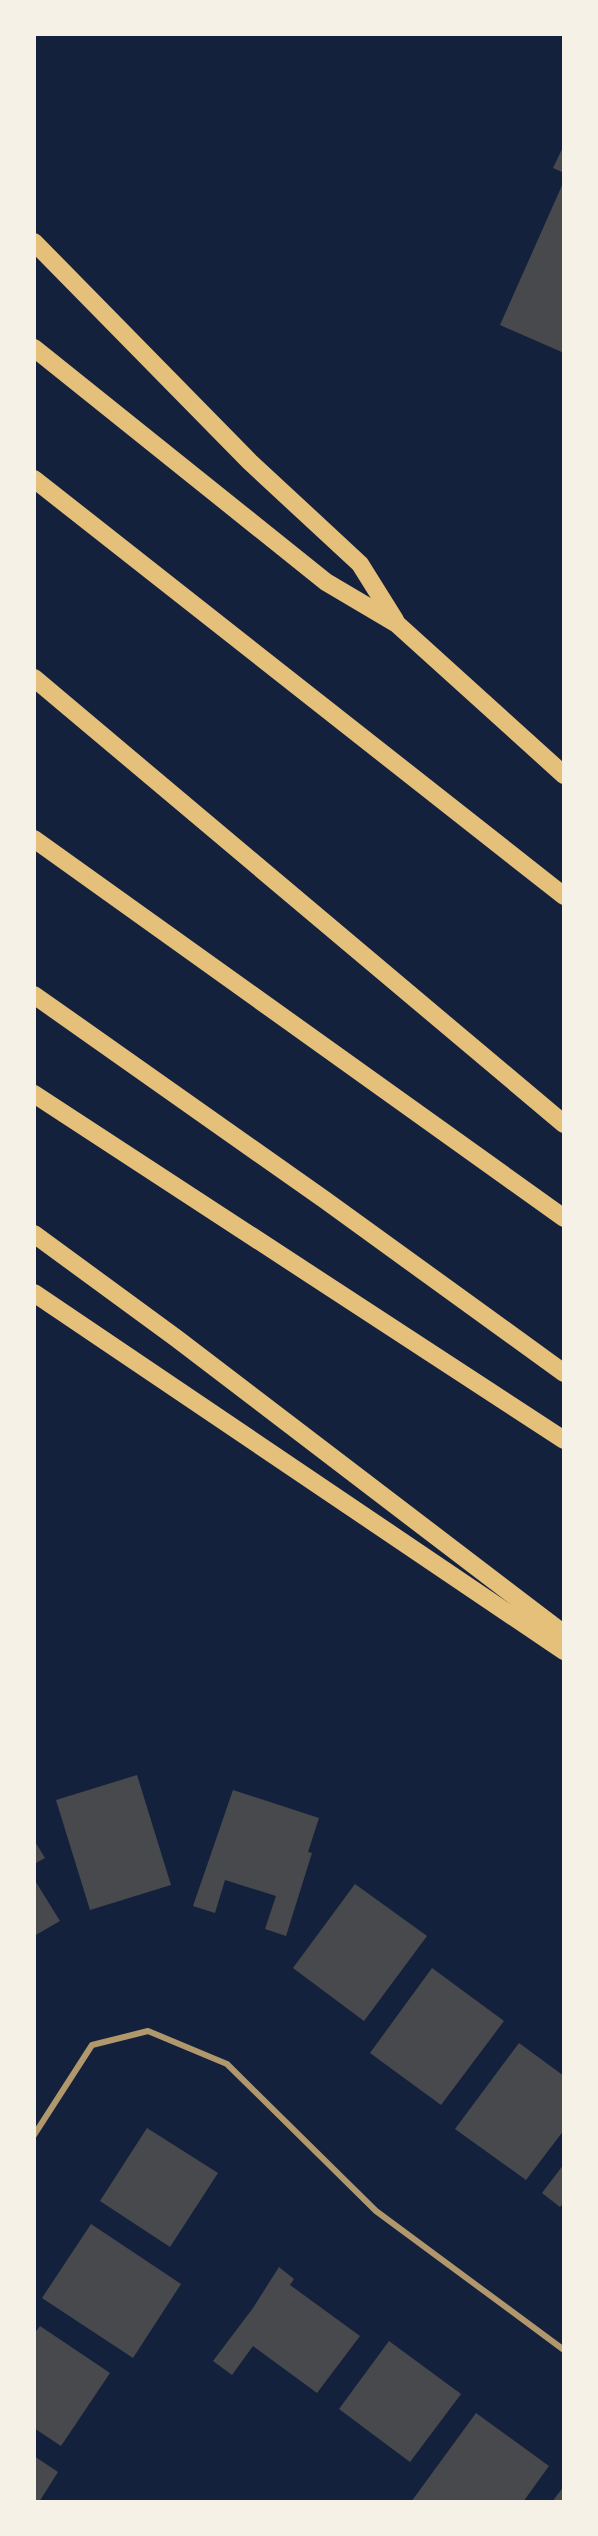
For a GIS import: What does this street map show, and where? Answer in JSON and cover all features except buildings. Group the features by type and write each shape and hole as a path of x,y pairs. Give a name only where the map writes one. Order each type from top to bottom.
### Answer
{"highway":[{"path":"34,242 250,462 360,564 398,624"},
{"path":"34,348 326,582 398,624 564,775"},
{"path":"34,480 564,896"},
{"path":"34,678 564,1124"},
{"path":"34,840 564,1218"},
{"path":"34,995 315,1193 564,1373"},
{"path":"34,1094 564,1440"},
{"path":"34,1234 176,1338 564,1634"},
{"path":"34,1293 564,1651"}],"street":[{"path":"34,2135 92,2045 148,2031 226,2064 376,2211 564,2350"}]}
